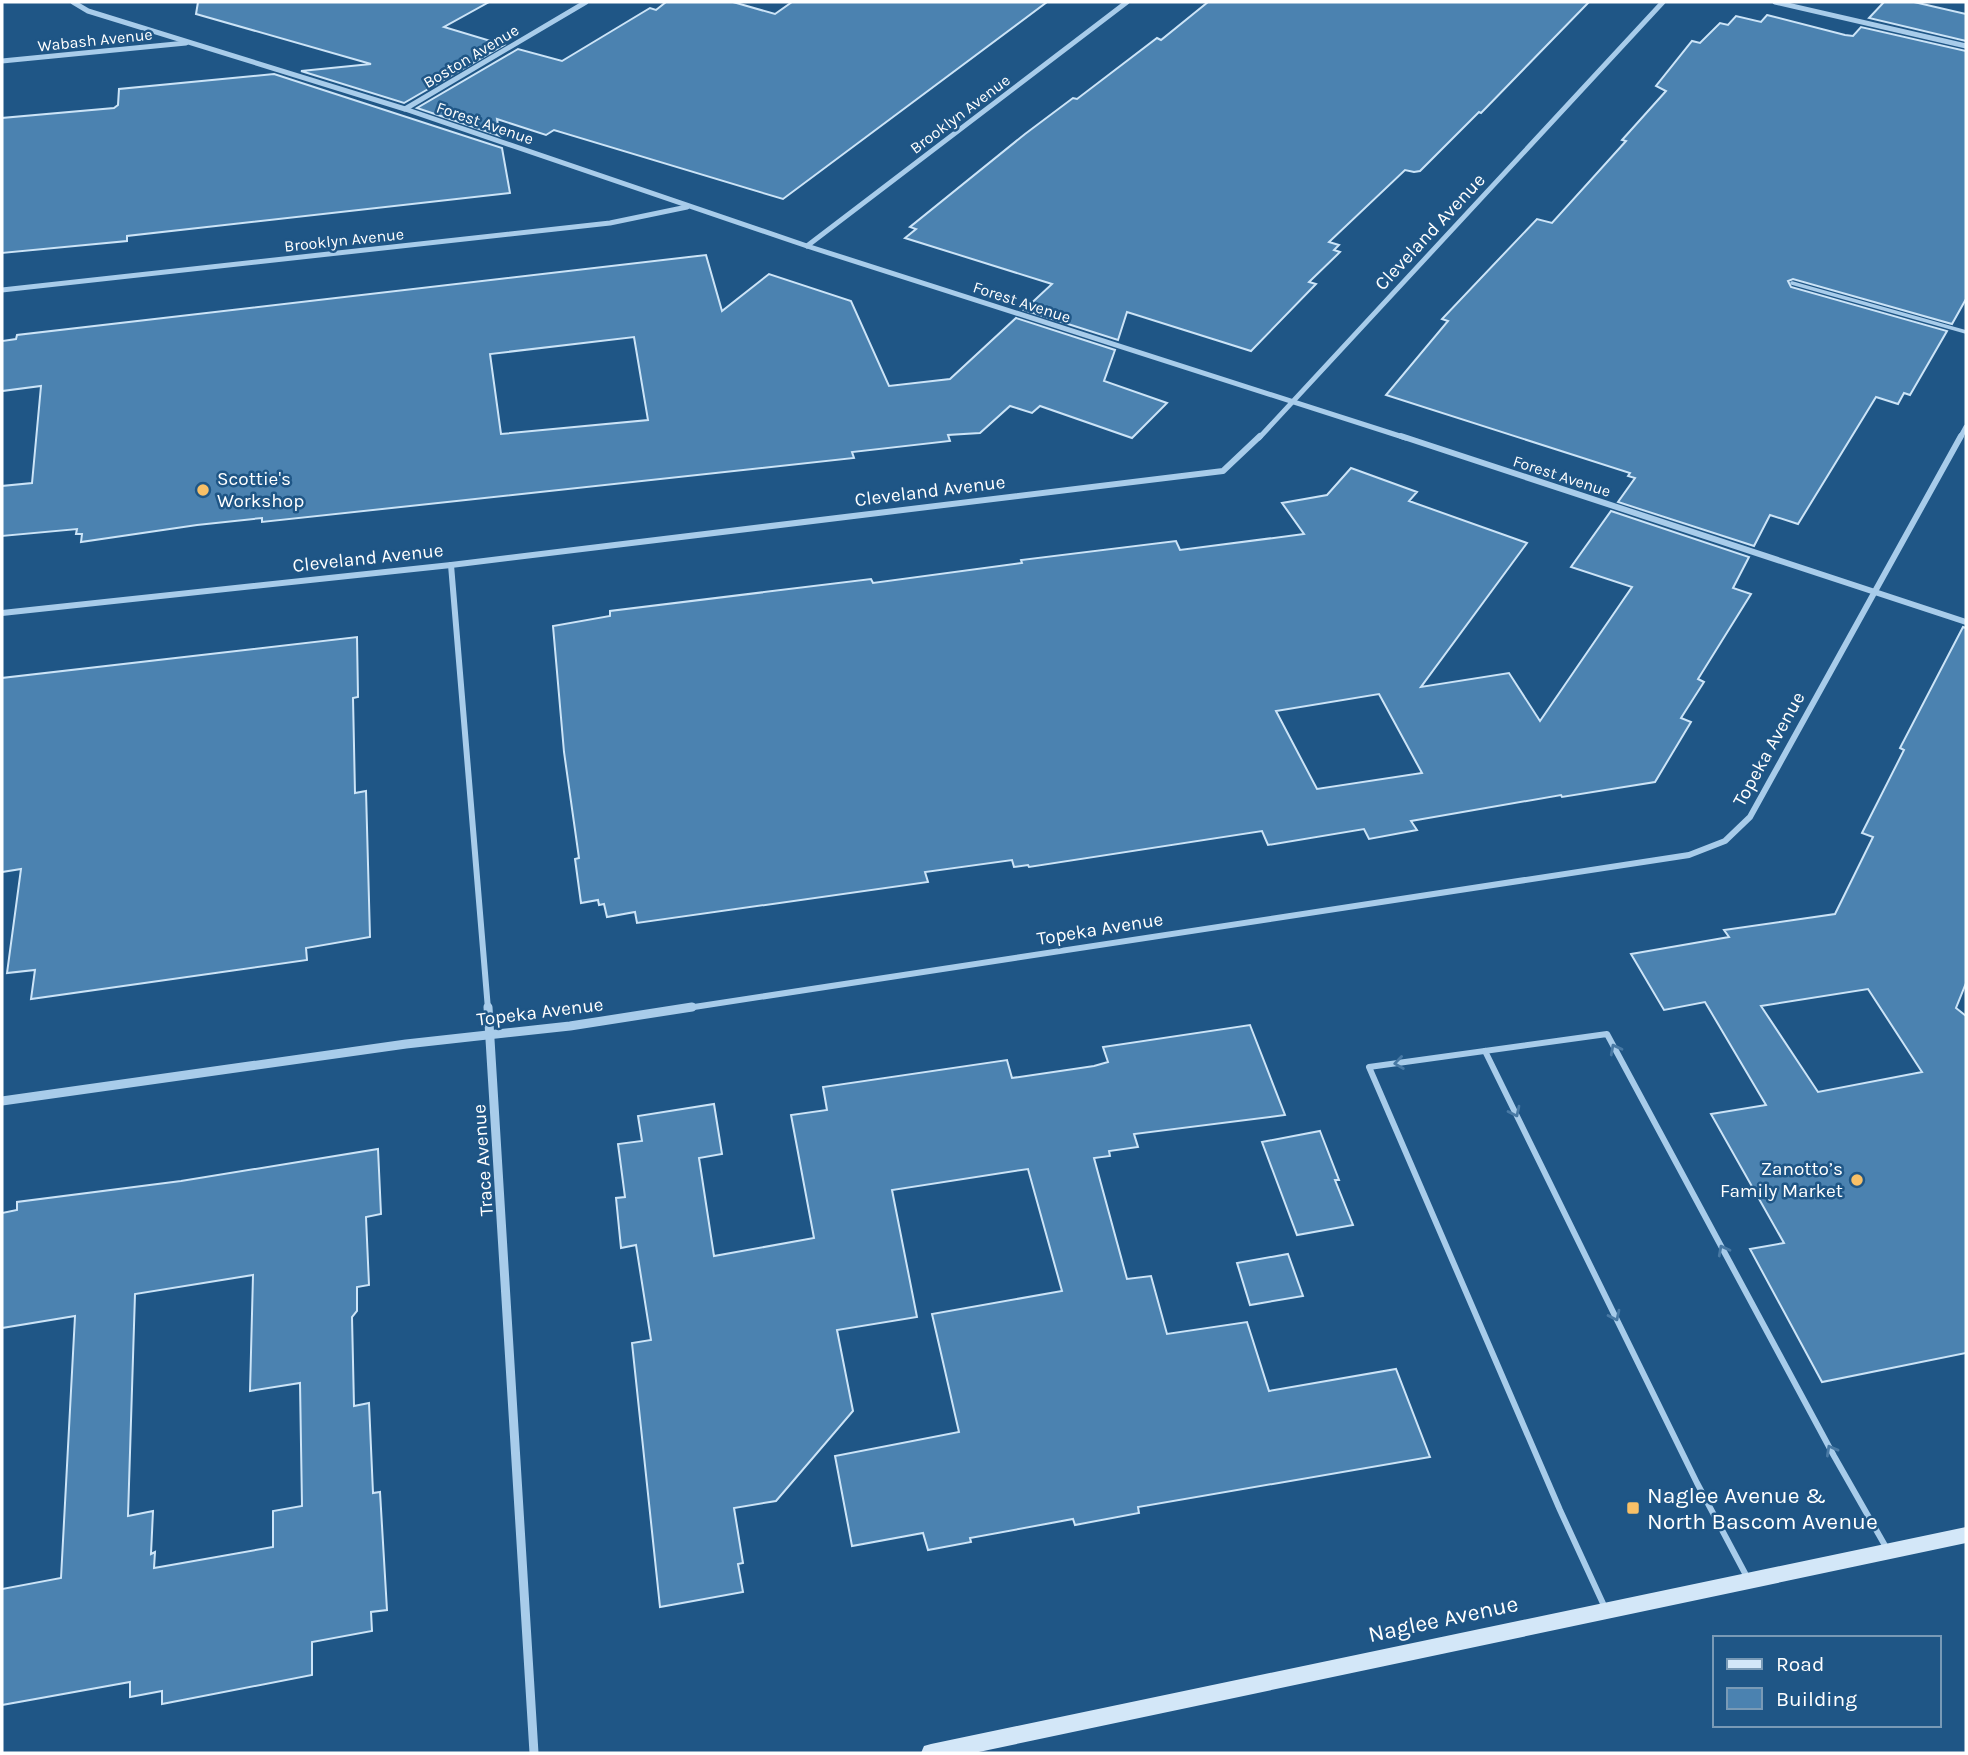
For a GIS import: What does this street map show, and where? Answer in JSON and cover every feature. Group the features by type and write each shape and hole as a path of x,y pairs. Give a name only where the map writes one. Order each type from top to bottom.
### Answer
{"main road":[{"name":"Naglee Avenue","path":"931,1753 1966,1535"}],"street":[{"name":"Forest Avenue","path":"73,2 88,11 405,109 807,246 1294,401 1966,622"},
{"name":"Boston Avenue","path":"405,109 586,2"},
{"name":"Brooklyn Avenue","path":"807,246 1127,2"},
{"name":"Cleveland Avenue","path":"2,613 451,565 1223,471 1294,401 1663,2"},
{"path":"1775,2 1966,46"},
{"name":"Wabash Avenue","path":"2,61 190,42"},
{"name":"Brooklyn Avenue","path":"2,290 610,223 688,206"},
{"name":"Topeka Avenue","path":"2,1101 406,1044 570,1026 1689,855 1724,841 1750,817 1877,593 1966,427"},
{"name":"Trace Avenue","path":"451,565 489,1035 534,1753"}],"lane":[{"path":"1792,283 1966,332"},
{"path":"1606,1610 1560,1510 1369,1067 1607,1034 1834,1456 1889,1552"},
{"path":"1485,1051 1691,1470 1749,1581"}],"building":[{"path":"198,2 489,2 444,27 504,45 404,103 301,71 371,64 196,14"},
{"path":"666,2 733,2 775,14 792,2 1047,2 783,199 554,130 546,135 497,119 500,136 417,108 518,49 562,61 650,8 656,10"},
{"path":"1208,2 1589,2 1481,113 1479,112 1420,171 1405,170 1329,242 1339,245 1334,250 1340,252 1309,282 1316,284 1251,351 1127,312 1118,340 1024,310 1052,284 905,238 916,229 910,227 1025,134 1073,98 1077,99 1157,38 1161,40"},
{"path":"1884,2 1914,2 1966,14 1966,41 1869,18"},
{"path":"1767,15 1845,35 1853,36 1861,27 1966,51 1966,299 1952,324 1793,279 1788,281 1791,287 1947,331 1910,395 1904,393 1898,404 1876,397 1798,524 1770,515 1754,546 1618,502 1635,478 1628,476 1630,473 1386,395 1448,321 1442,319 1537,219 1552,223 1626,141 1622,140 1666,91 1656,86 1692,41 1700,43 1720,23 1728,25 1736,16 1761,22"},
{"path":"274,74 502,148 510,193 127,236 127,241 2,253 2,118 114,108 118,105 119,89"},
{"path":"706,255 722,311 769,274 851,301 889,386 950,379 1016,318 1115,350 1104,381 1167,403 1132,438 1040,406 1032,413 1010,406 980,433 948,435 950,441 852,452 854,458 262,522 262,518 197,525 81,542 82,534 76,534 77,529 2,536 2,486 32,483 41,386 2,391 2,341 16,339 17,335","holes":["634,337 648,420 501,434 490,354"]},
{"path":"1351,468 1417,492 1409,501 1527,543 1421,687 1509,673 1540,721 1632,587 1571,567 1611,511 1749,557 1733,588 1751,594 1698,679 1704,682 1681,718 1691,722 1655,782 1411,821 1417,830 1369,839 1364,829 1268,845 1262,831 1029,867 1014,867 1012,860 925,872 928,882 637,923 635,912 607,917 604,904 599,905 598,900 581,903 575,859 579,858 564,752 553,626 610,616 610,611 871,579 873,583 1022,563 1021,560 1176,541 1180,550 1304,534 1282,503 1327,495","holes":["1379,694 1422,773 1317,789 1276,711"]},
{"path":"1963,627 1966,628 1966,983 1956,1008 1966,1016 1966,1353 1822,1382 1750,1249 1784,1243 1711,1114 1766,1105 1705,1002 1664,1010 1631,954 1729,937 1724,930 1835,914 1873,837 1862,833 1904,750 1900,748","holes":["1868,989 1922,1072 1818,1092 1761,1006"]},
{"path":"357,637 358,697 353,698 355,793 366,791 370,937 306,948 307,960 31,999 35,970 7,973 21,869 2,872 2,678"},
{"path":"1250,1025 1285,1115 1134,1134 1138,1147 1109,1151 1110,1156 1094,1158 1127,1279 1151,1276 1167,1334 1247,1322 1269,1391 1396,1369 1430,1457 1138,1507 1139,1513 1075,1525 1073,1519 970,1538 971,1542 928,1550 923,1533 852,1546 835,1456 959,1432 932,1314 1062,1291 1028,1169 892,1190 917,1317 837,1330 853,1411 776,1501 734,1508 743,1563 738,1564 743,1592 660,1607 632,1343 651,1340 636,1245 621,1248 616,1198 625,1197 618,1144 642,1141 638,1116 714,1104 722,1154 699,1158 714,1256 814,1238 791,1115 827,1110 823,1087 1007,1060 1012,1078 1108,1062 1103,1047"},
{"path":"1320,1131 1353,1225 1297,1235 1262,1142"},
{"path":"378,1149 381,1214 366,1217 369,1285 357,1287 357,1311 352,1317 354,1406 369,1403 373,1493 380,1492 387,1610 371,1612 372,1631 312,1642 312,1675 162,1704 162,1691 130,1697 130,1682 2,1705 2,1589 61,1578 75,1316 2,1328 2,1213 17,1210 17,1202 181,1181","holes":["253,1275 250,1391 300,1383 302,1506 273,1511 273,1547 154,1568 155,1552 151,1554 153,1511 128,1516 135,1294"]},
{"path":"1288,1254 1303,1296 1250,1305 1237,1263"}],"place":[{"name":"Scottie's Workshop","path":"203,490"},
{"name":"Zanotto’s Family Market","path":"1857,1180"},
{"name":"Naglee Avenue & North Bascom Avenue","path":"1633,1508"}]}
